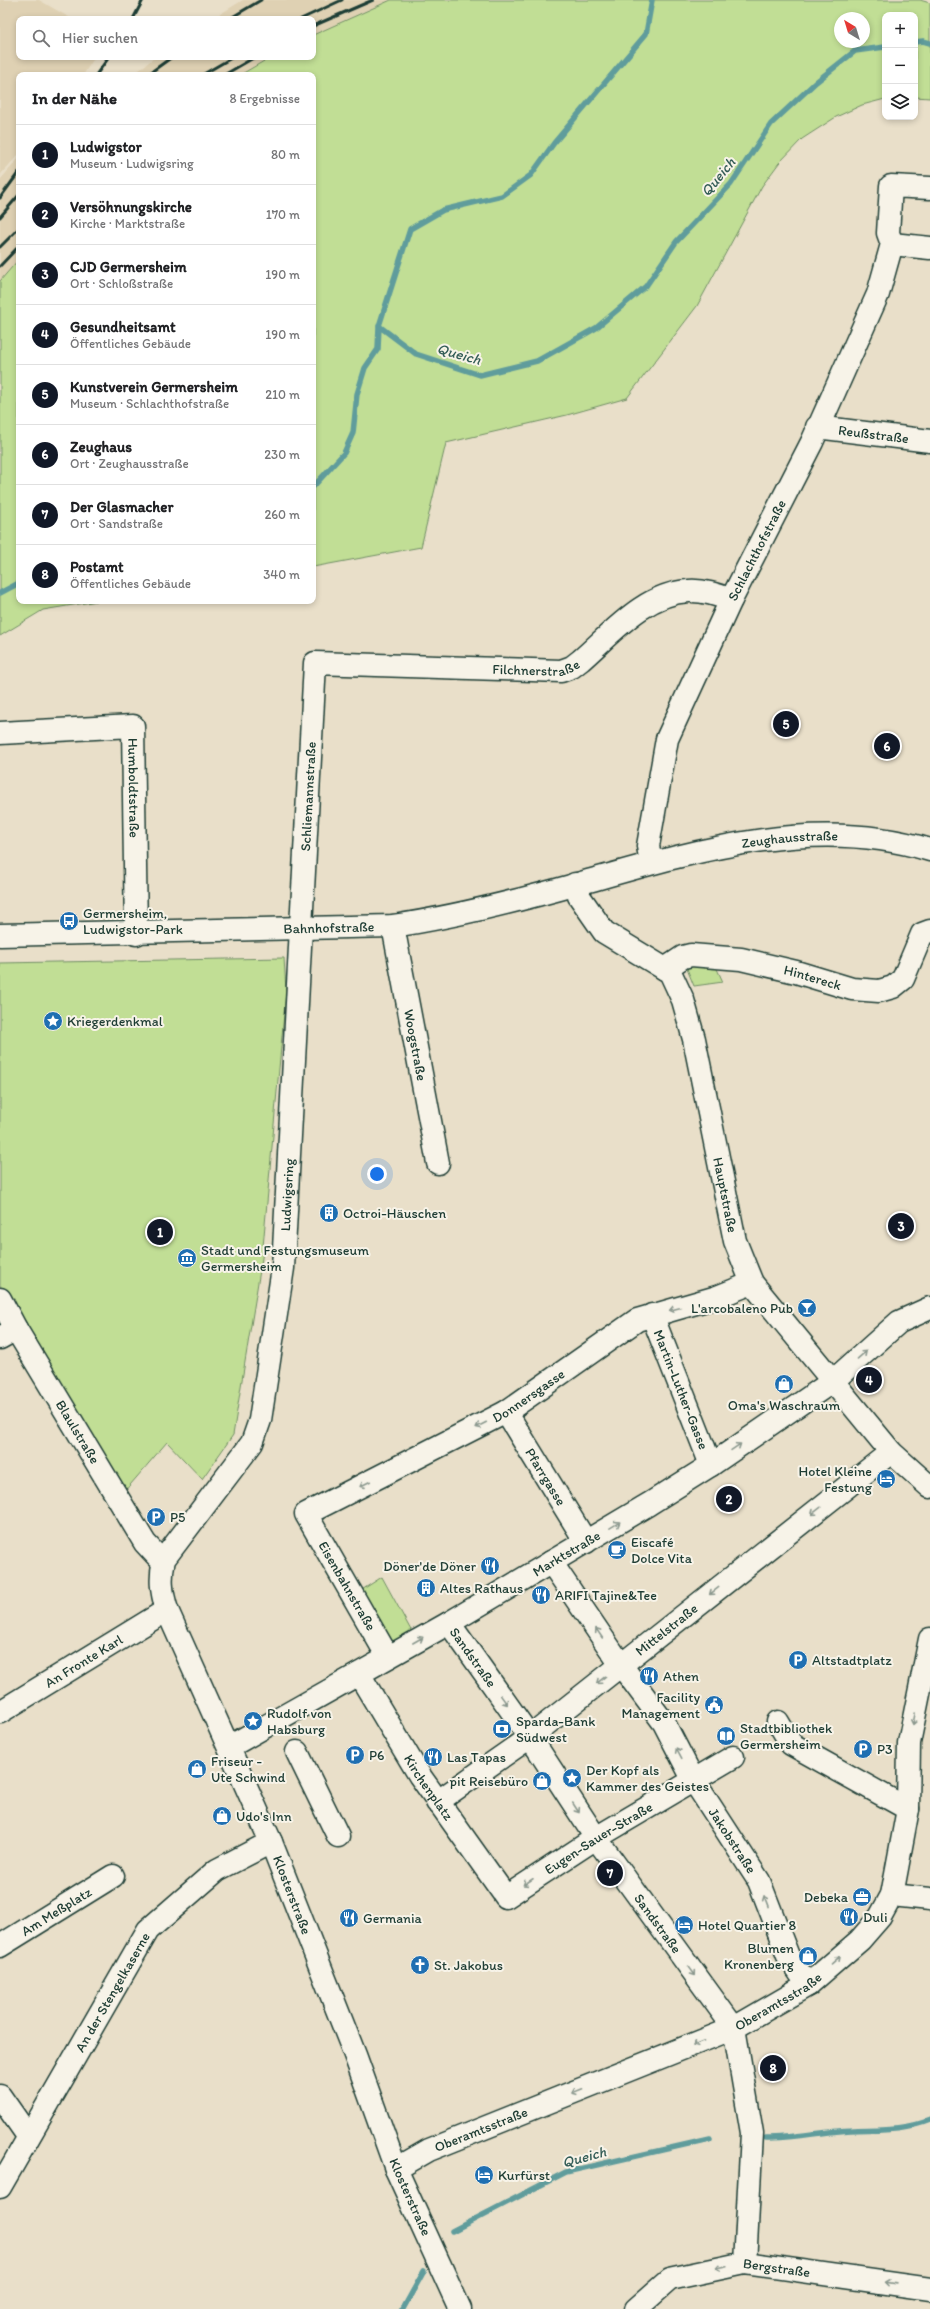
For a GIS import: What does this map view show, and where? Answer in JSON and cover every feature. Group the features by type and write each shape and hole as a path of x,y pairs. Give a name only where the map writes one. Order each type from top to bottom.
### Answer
{"street":[{"name":"Schlachthofstraße","path":"651,863 648,846 667,739 731,600 817,428 878,294 892,244 888,233 891,186 930,188"},
{"path":"892,244 930,248"},
{"name":"Reußstraße","path":"817,428 930,441"},
{"name":"Filchnerstraße","path":"315,663 561,671 572,668 639,609 667,595 689,591 711,593 731,600"},
{"name":"Schliemannstraße","path":"301,930 315,663"},
{"name":"Humboldtstraße","path":"0,733 133,726 136,934"},
{"name":"Zeughausstraße","path":"651,863 740,843 788,836 862,836 930,850"},
{"name":"Bahnhofstraße","path":"0,936 301,930 393,926 437,920 651,863"},
{"name":"Hauptstraße","path":"575,884 579,896 604,932 670,972 683,1000 694,1039 735,1241 752,1283 891,1452 930,1487"},
{"name":"Woogstraße","path":"393,926 438,1163"},
{"name":"Ludwigsring","path":"213,1491 252,1443 260,1420 281,1284 301,930"},
{"name":"Hintereck","path":"665,969 683,957 691,955 734,958 796,972 852,989 879,991 893,986 903,979 922,934 930,932"},
{"name":"Donnersgasse","path":"306,1514 506,1412 637,1320 652,1314 717,1297 752,1283"},
{"name":"Blaulstraße","path":"0,1299 8,1334 145,1543 158,1557 164,1559"},
{"name":"Marktstraße","path":"229,1747 448,1623 586,1542 711,1465 833,1381 899,1322 930,1308"},
{"name":"Martin-Luther-Gasse","path":"652,1314 711,1465"},
{"name":"Pfarrgasse","path":"506,1412 586,1542"},
{"name":"Mittelstraße","path":"437,1802 530,1737 891,1452"},
{"name":"Klosterstraße","path":"213,1491 164,1559 160,1578 161,1591 167,1610 271,1842 355,2055 396,2168 460,2309"},
{"name":"Eisenbahnstraße","path":"306,1514 388,1657"},
{"name":"Jakobstraße","path":"551,1562 620,1665 664,1723 694,1781 759,1881 788,1956 808,1985"},
{"name":"An Fronte Karl","path":"0,1712 167,1610"},
{"name":"Sandstraße","path":"448,1623 530,1737 596,1838 734,2028 752,2133 745,2263"},
{"name":"Oberamtsstraße","path":"396,2168 429,2150 734,2028 808,1985 860,1940 880,1917 892,1894 908,1808 909,1744 930,1639"},
{"name":"Kirchenplatz","path":"359,1674 437,1802 506,1897"},
{"path":"778,1722 791,1744 908,1808"},
{"path":"297,1752 338,1836"},
{"name":"Eugen-Sauer-Straße","path":"506,1897 596,1838 733,1757"},
{"name":"An der Stengelkaserne","path":"0,2187 148,1930 218,1870 271,1842"},
{"name":"Am Meßplatz","path":"0,1946 113,1876"},
{"path":"892,1894 930,1900"},
{"path":"0,2096 28,2136"},
{"name":"Bergstraße","path":"636,2309 670,2279 745,2263 930,2288"}],"shaded area":[{"path":"0,0 39,0 67,16 16,16 16,60 93,60 85,72 16,72 16,157 0,175"},
{"path":"243,0 391,0 316,34 316,16 217,16"},
{"path":"151,60 266,60 245,72 137,72"},
{"path":"16,161 16,262 0,281 0,180"}],"green space":[{"path":"391,0 920,0 930,3 930,98 918,97 918,12 882,12 882,100 862,105 836,117 802,139 779,163 762,186 697,306 627,398 567,415 446,443 421,547 316,566 316,72 245,72 266,60 316,60 316,34"},
{"path":"16,262 16,604 79,604 43,610 0,636 0,281"},
{"path":"284,958 286,991 262,1258 233,1435 202,1479 167,1442 124,1492 19,1320 0,1285 0,963"},
{"path":"713,960 723,982 694,986 685,964"},
{"path":"382,1577 413,1634 387,1648 357,1593"}],"waterway":[{"name":"Queich","path":"316,484 344,453 353,433 357,394 365,368 378,349 379,326 410,229 443,210 502,196 531,175 554,143 646,34 652,0"},
{"name":"Queich","path":"918,42 930,43"},
{"name":"Queich","path":"379,326 416,354 480,375 537,361 596,328 646,286 676,242 731,184 771,124 816,82 855,51 882,47"},
{"path":"0,593 16,585"},
{"name":"Queich","path":"766,2138 850,2130 896,2128 919,2124 930,2120"},
{"name":"Queich","path":"452,2231 566,2172 710,2139"},
{"name":"Queich","path":"403,2309 424,2271"}],"railway":[{"path":"135,16 143,0"},
{"path":"234,16 261,0"},
{"path":"307,16 342,0"},
{"path":"316,25 373,0"},
{"path":"98,72 107,60"},
{"path":"151,72 168,60"},
{"path":"207,72 228,60"},
{"path":"229,72 250,60"},
{"path":"0,198 16,176"},
{"path":"0,217 16,198"},
{"path":"0,247 16,231"},
{"path":"0,266 16,249"}],"place":[{"name":"Kunstverein Germersheim","path":"786,724"},
{"name":"Zeughaus","path":"887,746"},
{"name":"Germersheim, Ludwigstor-Park","path":"69,921"},
{"name":"Kriegerdenkmal","path":"53,1021"},
{"name":"Octroi-Häuschen","path":"329,1213"},
{"name":"CJD Germersheim","path":"901,1226"},
{"name":"Ludwigstor","path":"160,1232"},
{"name":"Stadt und Festungsmuseum Germersheim","path":"187,1258"},
{"name":"L'arcobaleno Pub","path":"807,1308"},
{"name":"Gesundheitsamt","path":"869,1380"},
{"name":"Oma's Waschraum","path":"784,1384"},
{"name":"Hotel Kleine Festung","path":"886,1479"},
{"name":"Versöhnungskirche","path":"729,1499"},
{"name":"P5","path":"156,1517"},
{"name":"Eiscafé Dolce Vita","path":"617,1550"},
{"name":"Döner'de Döner","path":"490,1566"},
{"name":"Altes Rathaus","path":"426,1588"},
{"name":"ARIFI Tajine&Tee","path":"541,1595"},
{"name":"Altstadtplatz","path":"798,1660"},
{"name":"Athen","path":"649,1676"},
{"name":"Facility Management","path":"714,1705"},
{"name":"Rudolf von Habsburg","path":"253,1721"},
{"name":"Sparda-Bank Südwest","path":"502,1729"},
{"name":"Stadtbibliothek Germersheim","path":"726,1736"},
{"name":"P3","path":"863,1749"},
{"name":"P6","path":"355,1755"},
{"name":"Las Tapas","path":"433,1757"},
{"name":"Friseur - Ute Schwind","path":"197,1769"},
{"name":"Der Kopf als Kammer des Geistes","path":"572,1778"},
{"name":"pit Reisebüro","path":"542,1781"},
{"name":"Udo's Inn","path":"222,1816"},
{"name":"Der Glasmacher","path":"610,1873"},
{"name":"Debeka","path":"862,1897"},
{"name":"Duli","path":"849,1917"},
{"name":"Germania","path":"349,1918"},
{"name":"Hotel Quartier 8","path":"684,1925"},
{"name":"Blumen Kronenberg","path":"808,1956"},
{"name":"St. Jakobus","path":"420,1965"},
{"name":"Postamt","path":"773,2068"},
{"name":"Kurfürst","path":"484,2175"}]}
